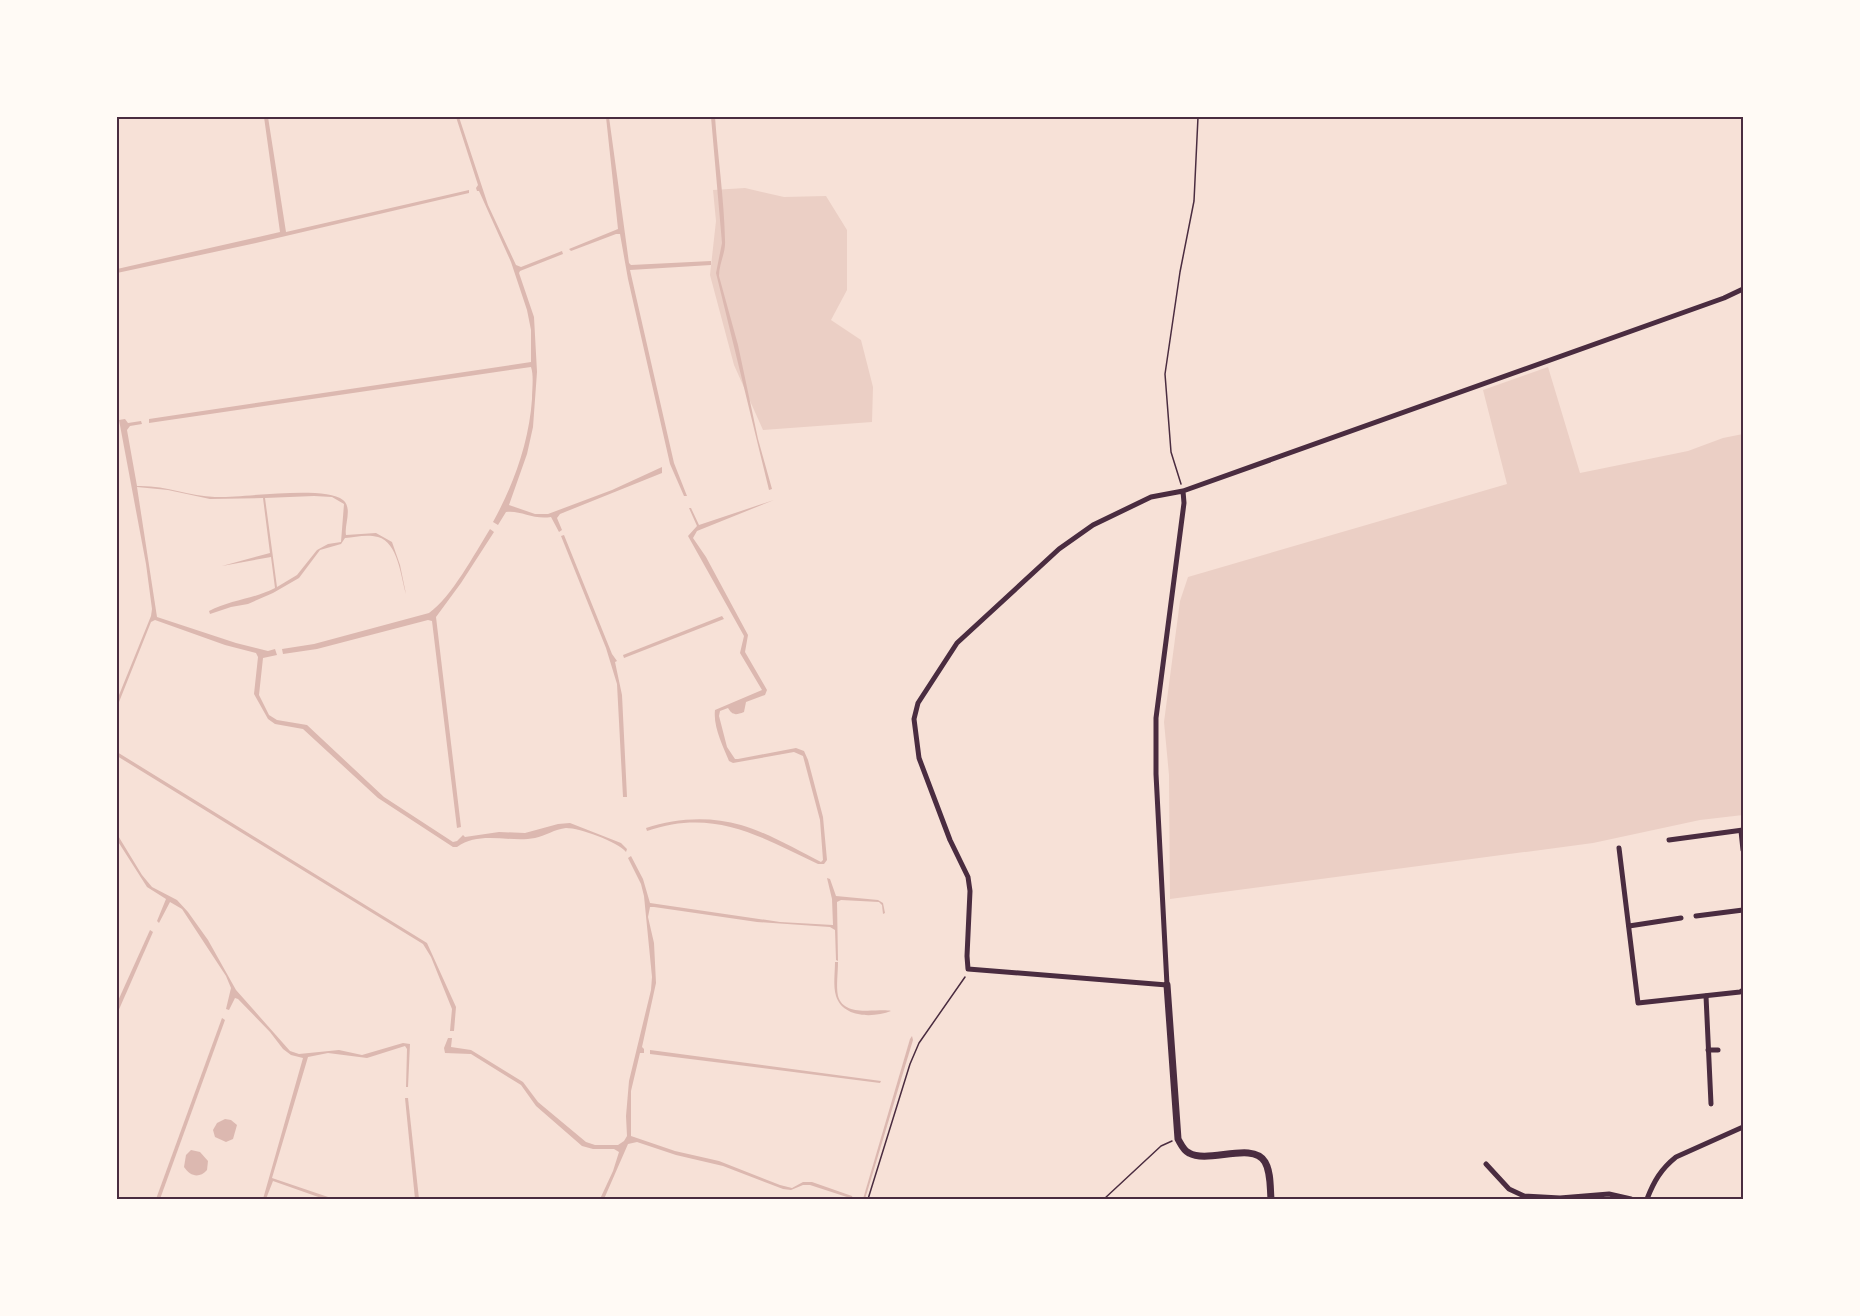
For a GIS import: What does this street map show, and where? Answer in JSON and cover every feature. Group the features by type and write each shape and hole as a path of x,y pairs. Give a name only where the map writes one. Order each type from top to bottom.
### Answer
{"street":[{"path":"1167,985 968,969 970,891 968,878 950,840 919,758 914,719 918,703 957,644 1059,549 1093,525 1151,497 1183,491 1713,302 1743,289"},
{"path":"1183,491 1184,503 1156,718 1156,774 1167,985 1178,1138 1183,1148 1190,1154 1199,1156 1250,1153 1259,1156 1265,1162 1268,1171 1271,1199"},
{"path":"1669,840 1742,830 1743,850"},
{"path":"1619,848 1638,1003 1743,990"},
{"path":"1696,916 1743,910"},
{"path":"1629,926 1681,918"},
{"path":"1706,996 1711,1104"},
{"path":"1708,1050 1718,1050"},
{"path":"1647,1199 1654,1181 1667,1164 1676,1157 1743,1127"},
{"path":"1486,1164 1515,1192 1535,1198 1609,1194 1631,1199"},
{"path":"1510,1199 1515,1192"}],"path":[{"path":"1183,491 1171,452 1165,374 1180,272 1194,201 1198,117"},
{"path":"868,1199 910,1064 920,1043 965,977 968,969"},
{"path":"1104,1199 1161,1146 1178,1138"}],"shaded area":[{"path":"264,117 268,117 286,232 469,190 469,193 117,273 117,269 280,232"},
{"path":"456,117 459,117 488,205 516,265 521,267 562,251 563,254 519,273 534,317 537,372 533,427 527,454 509,505 535,514 548,514 612,490 662,467 662,473 560,514 557,518 562,530 559,532 551,517 506,512 498,525 493,522 514,478 528,431 533,378 531,367 149,423 149,419 531,362 531,330 527,310 511,262 479,191 477,191 478,185"},
{"path":"606,117 609,117 629,263 631,265 711,261 711,265 630,270 674,463 687,496 684,496 670,464 620,234 571,251 569,249 618,229"},
{"path":"711,117 715,117 724,225 725,245 719,276 772,489 769,490 716,273 722,243"},
{"path":"745,188 784,197 826,196 847,230 847,290 831,320 861,340 873,387 872,422 763,430 734,365 710,275 716,221 713,190"},
{"path":"1548,367 1580,473 1688,451 1723,438 1743,434 1743,815 1700,820 1593,843 1170,899 1169,775 1164,722 1180,601 1188,577 1507,484 1483,390"},
{"path":"125,419 128,423 141,421 142,424 130,426 127,430 137,486 157,487 215,497 301,493 333,496 346,503 348,512 346,535 376,533 392,542 400,565 406,594 398,561 390,546 378,537 361,536 345,538 341,544 320,550 299,578 273,593 248,604 210,614 209,611 217,607 275,588 271,557 222,566 270,553 263,498 210,499 168,490 137,487 157,617 236,643 268,651 275,649 277,655 263,658 259,695 269,715 277,720 307,725 384,797 453,842 463,835 465,837 499,832 525,833 570,823 621,843 627,849 626,852 598,836 566,828 535,838 475,839 453,847 378,798 303,729 275,724 268,719 254,694 258,657 256,653 225,645 155,620 151,622 117,707 117,700 152,609 146,564 119,420","holes":["332,497 344,504 341,542 328,544 317,550 297,575 277,587 265,498"]},
{"path":"774,500 697,531 693,538 706,557 748,635 745,652 767,690 765,695 746,702 744,712 735,714 728,708 720,711 719,716 727,747 735,759 796,748 804,751 823,817 827,860 824,864 818,864 736,828 694,823 671,825 647,831 646,828 693,819 729,822 761,832 821,862 823,860 820,820 803,756 794,752 733,763 729,761 724,749 717,730 715,710 762,690 740,653 744,636 688,536 697,526 689,508 699,525"},
{"path":"490,529 494,532 436,617 461,827 457,828 432,621 428,620 317,649 283,654 282,649 314,644 429,613 454,586"},
{"path":"564,535 612,654 617,661 615,662 622,695 627,797 623,797 617,684 606,648 561,536"},
{"path":"722,616 724,619 624,658 623,655"},
{"path":"117,752 427,943 456,1007 454,1031 450,1031 452,1009 431,957 423,944 117,756"},
{"path":"117,834 152,887 177,900 188,912 208,940 236,990 290,1051 299,1054 339,1050 362,1055 403,1043 410,1044 408,1087 406,1087 407,1049 405,1046 367,1058 328,1053 308,1057 272,1178 334,1199 324,1199 273,1181 266,1199 263,1199 303,1058 291,1055 283,1049 238,999 235,998 229,1010 226,1009 231,988 226,976 182,909 170,902 159,923 157,921 166,899 147,887 117,840"},
{"path":"631,856 643,879 650,903 780,922 833,925 832,899 827,878 830,879 836,896 878,900 883,903 885,913 883,914 882,905 879,902 841,900 837,902 838,961 836,960 835,930 830,927 757,922 654,907 650,907 648,917 654,943 656,983 642,1047 644,1053 640,1053 631,1091 631,1136 675,1151 719,1161 780,1185 792,1188 803,1182 812,1182 852,1196 853,1199 810,1185 791,1190 783,1189 723,1166 676,1155 637,1142 628,1144 604,1199 600,1199 619,1152 614,1149 593,1149 582,1146 536,1106 521,1085 471,1054 445,1053 444,1048 448,1038 452,1038 451,1047 471,1050 523,1082 538,1102 586,1142 595,1145 618,1145 624,1141 627,1136 629,1081 651,990 652,977 644,896 641,884 628,858"},
{"path":"150,930 153,932 117,1014 117,1003"},
{"path":"835,962 838,962 837,992 841,1003 854,1010 891,1011 868,1015 845,1009 840,1003 835,992"},
{"path":"222,1018 225,1020 160,1199 156,1199"},
{"path":"912,1036 913,1040 865,1199 863,1199 910,1039"},
{"path":"650,1050 881,1081 880,1083 650,1054"},
{"path":"405,1098 408,1098 419,1199 415,1199"},
{"path":"225,1119 237,1125 233,1139 226,1142 215,1137 213,1130 217,1123"},
{"path":"191,1150 200,1152 208,1161 207,1170 201,1175 189,1173 184,1167 186,1155"}]}
